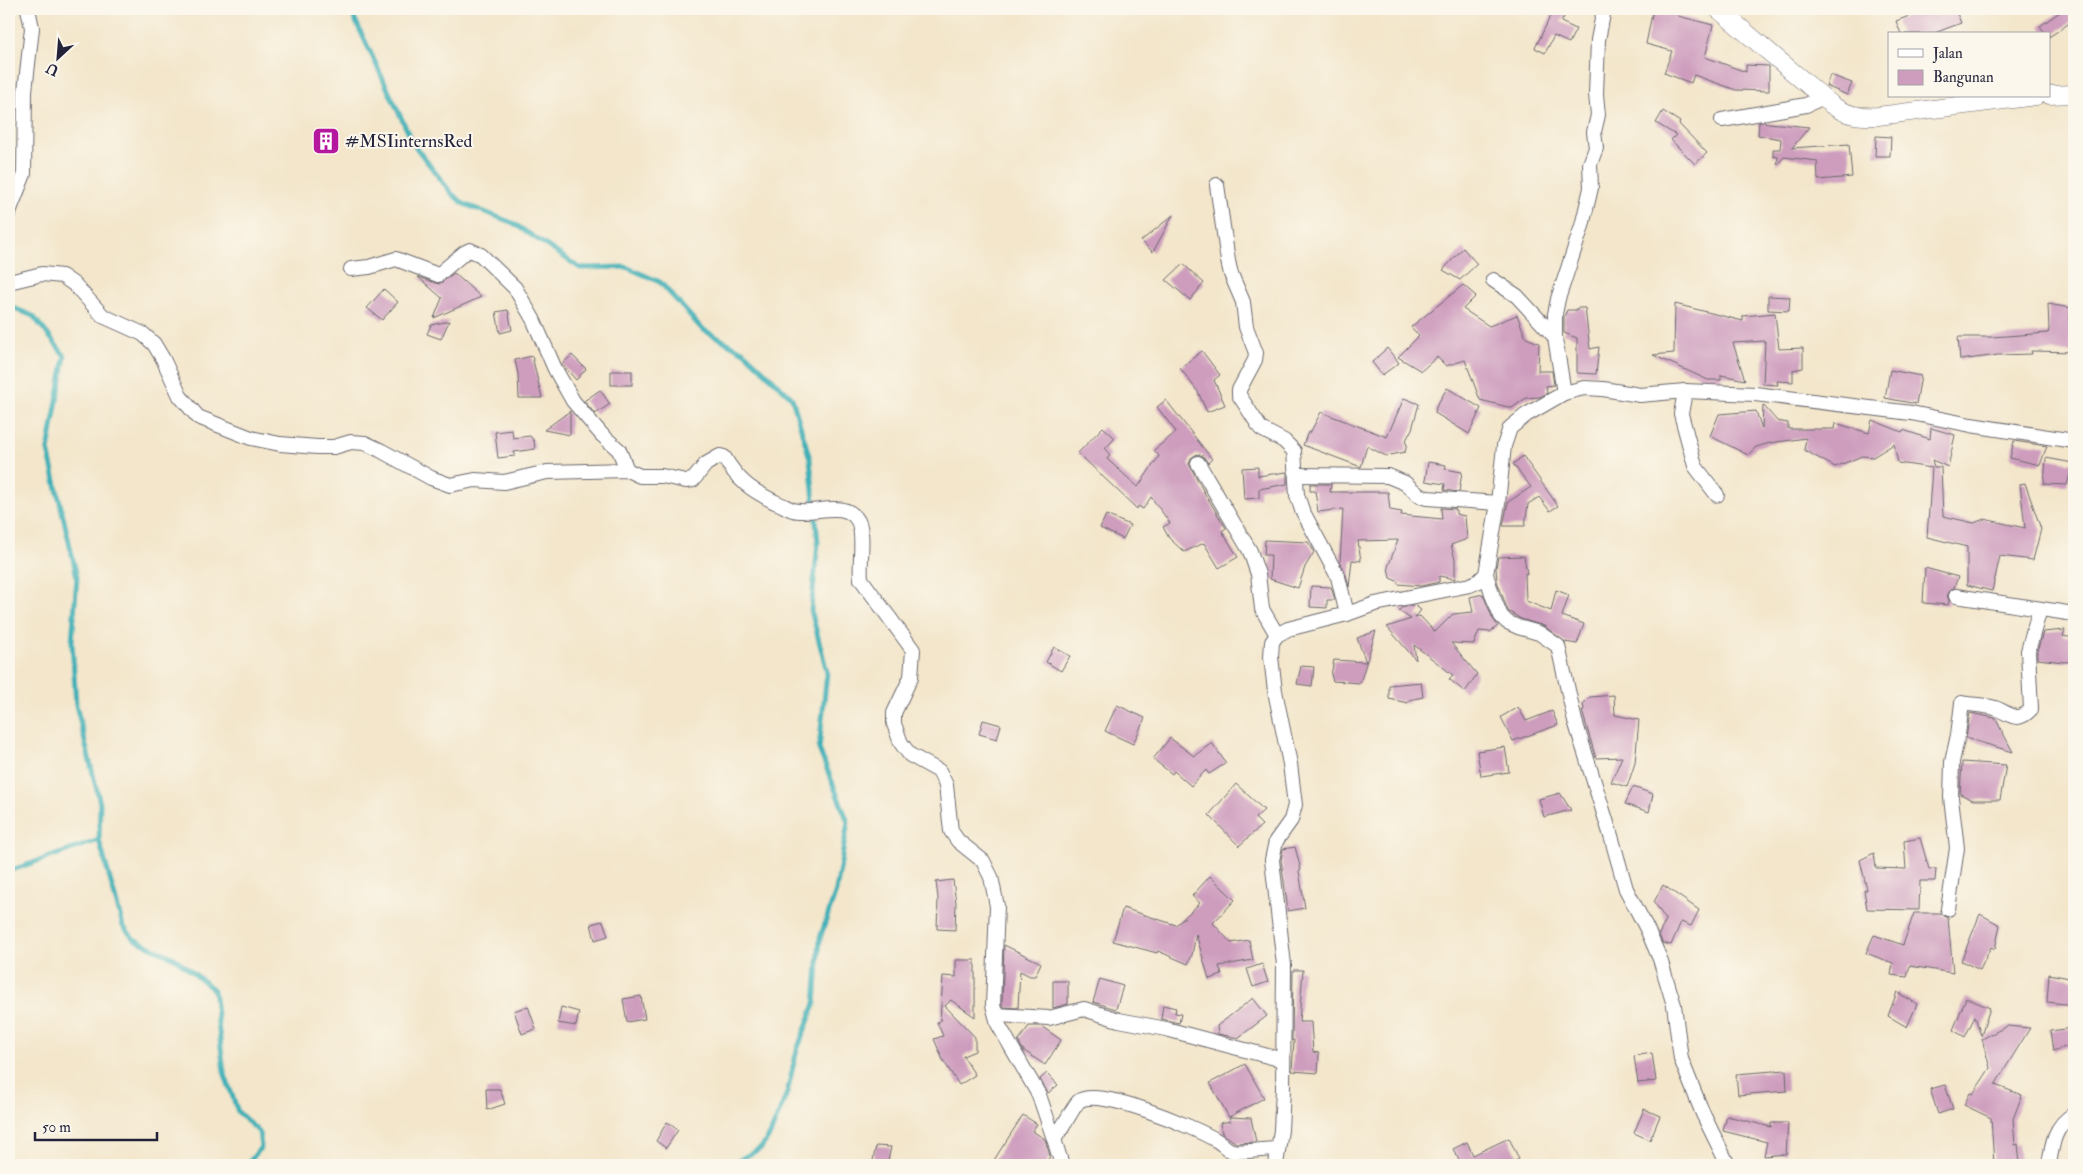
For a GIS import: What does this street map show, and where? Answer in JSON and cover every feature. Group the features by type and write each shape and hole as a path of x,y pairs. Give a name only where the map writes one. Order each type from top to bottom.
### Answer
{"street":[{"path":"9,212 24,174 25,91 32,28 28,9"},
{"path":"1564,393 1555,337 1555,314 1558,299 1582,226 1591,188 1590,164 1596,148 1594,132 1598,115 1596,94 1598,40 1604,9"},
{"path":"1718,9 1841,112 1860,117 2019,98"},
{"path":"2050,95 2074,94"},
{"path":"1722,120 1806,105 1822,98"},
{"path":"1218,185 1228,261 1243,302 1248,332 1256,354 1238,395 1261,429 1290,445 1294,451 1297,495 1302,510 1338,577 1347,614"},
{"path":"351,269 369,267 396,259 438,275 470,250 481,255 515,288 533,319 555,369 573,401 619,450 627,470"},
{"path":"9,282 42,274 62,276 75,285 104,316 143,334 154,344 180,396 198,417 251,438 280,444 317,447 334,447 351,442 365,444 380,450 431,478 450,485 475,480 504,482 547,472 627,470 640,476 662,476 686,481 693,480 706,464 720,456 724,457 742,482 757,493 793,510 812,512 844,509 858,521 861,543 859,566 861,579 913,650 911,677 894,713 894,724 900,743 910,755 939,771 946,784 951,831 958,841 983,861 991,877 997,906 993,975 994,1006 998,1024 1039,1095 1062,1165"},
{"path":"1493,280 1517,296 1555,337"},
{"path":"1728,1165 1703,1114 1681,1059 1674,1005 1660,959 1647,929 1626,890 1575,721 1558,646 1539,633 1507,622 1501,616 1492,596 1486,574 1498,503 1504,446 1510,428 1526,415 1564,393 1584,388 1640,395 1685,391 1755,394 1842,404 2074,441"},
{"path":"1685,391 1681,414 1695,466 1717,495"},
{"path":"1198,463 1250,550 1258,574 1262,609 1277,635"},
{"path":"1296,475 1388,476 1405,483 1420,496 1428,498 1498,503"},
{"path":"1276,1165 1281,1130 1284,965 1272,860 1276,841 1291,820 1295,805 1290,764 1275,691 1271,657 1272,642 1277,635 1288,629 1347,614 1375,604 1470,585 1480,581 1486,574"},
{"path":"1956,596 2074,614"},
{"path":"1948,909 1957,848 1951,798 1952,762 1962,703 1995,708 2014,718 2025,715 2031,709 2028,651 2040,609"},
{"path":"996,1015 1049,1018 1084,1009 1118,1020 1166,1029 1283,1060"},
{"path":"1054,1139 1061,1131 1078,1101 1085,1098 1095,1098 1122,1101 1160,1115 1216,1139 1233,1151 1278,1149"},
{"path":"2049,1165 2054,1136 2067,1118 2074,1114"}],"building":[{"path":"1554,9 1569,9 1561,22 1576,29 1569,43 1554,36 1545,53 1535,48"},
{"path":"1653,9 1679,11 1678,16 1713,25 1705,57 1746,72 1746,65 1769,66 1769,91 1736,90 1694,75 1691,83 1664,73 1672,51 1646,44"},
{"path":"1928,9 1955,9 1961,23 1937,32 1900,32 1896,21"},
{"path":"2064,9 2074,9 2074,20 2050,36 2050,32 2044,32 2040,26"},
{"path":"1830,75 1852,83 1847,95 1826,86"},
{"path":"1663,111 1680,122 1679,124 1707,153 1695,164 1671,140 1676,135 1656,123"},
{"path":"1759,122 1809,127 1792,148 1849,144 1852,177 1818,180 1817,161 1784,157 1777,165 1778,157 1773,156 1773,149 1780,149 1781,139 1758,135"},
{"path":"1876,136 1891,137 1890,156 1875,156"},
{"path":"1173,215 1153,252 1141,241"},
{"path":"1463,248 1477,264 1460,280 1443,270"},
{"path":"1183,264 1204,283 1190,300 1166,280"},
{"path":"454,273 481,297 434,318 442,298 418,277 439,284"},
{"path":"1463,285 1476,296 1463,309 1489,326 1517,315 1526,338 1539,343 1538,371 1552,371 1554,385 1546,386 1547,393 1540,397 1526,398 1512,408 1480,400 1465,360 1446,366 1437,357 1421,371 1398,357 1419,336 1411,327"},
{"path":"384,289 398,302 382,320 367,308"},
{"path":"1768,296 1790,297 1789,311 1768,310"},
{"path":"1675,304 1743,321 1743,316 1775,313 1779,349 1803,348 1803,368 1793,370 1793,382 1777,381 1778,385 1763,384 1765,341 1733,343 1745,380 1721,375 1721,380 1708,380 1653,355 1674,353"},
{"path":"2048,304 2071,308 2069,324 2074,324 2074,352 2031,351 2032,354 1998,355 1960,360 1958,337 1992,337 2048,333"},
{"path":"1577,308 1585,308 1590,349 1599,347 1596,374 1577,373 1577,338 1564,333 1564,317 1567,310 1577,310"},
{"path":"508,310 512,330 500,333 496,312"},
{"path":"449,321 441,339 427,334 431,325"},
{"path":"1387,348 1399,363 1382,375 1372,362"},
{"path":"1202,351 1220,375 1214,380 1225,405 1207,412 1198,392 1180,368"},
{"path":"572,355 586,369 576,380 562,364"},
{"path":"532,356 542,398 519,398 518,374 515,360"},
{"path":"1890,370 1921,376 1916,404 1885,398"},
{"path":"611,371 632,371 632,385 611,385"},
{"path":"1447,388 1481,408 1469,434 1435,413 1436,407"},
{"path":"600,390 610,404 595,414 584,401"},
{"path":"1404,398 1419,404 1412,429 1405,442 1407,444 1405,452 1386,456 1367,446 1361,467 1303,445 1308,432 1310,433 1321,412 1387,437"},
{"path":"1166,400 1212,459 1208,463 1203,456 1197,454 1191,458 1189,464 1226,528 1222,531 1238,557 1219,568 1204,543 1184,552 1169,538 1163,527 1170,523 1151,497 1143,509 1138,506 1137,509 1078,453 1103,427 1115,438 1105,449 1110,455 1107,459 1138,487 1159,456 1154,450 1176,432 1157,407"},
{"path":"1763,405 1777,421 1788,423 1788,429 1834,429 1835,423 1869,433 1872,420 1902,432 1903,430 1930,439 1931,428 1955,435 1948,467 1932,460 1934,467 1941,467 1943,516 1974,523 1984,519 2025,528 2020,484 2025,483 2041,529 2033,560 2000,556 1992,591 1967,585 1967,547 1927,537 1932,468 1898,463 1894,444 1873,457 1862,456 1835,467 1804,450 1806,438 1756,447 1748,455 1710,436 1719,414 1756,411 1762,429"},
{"path":"570,411 570,435 544,430"},
{"path":"512,430 513,438 530,436 534,441 535,449 514,452 515,456 498,458 495,432"},
{"path":"2014,441 2047,446 2040,465 2010,458"},
{"path":"1523,456 1558,506 1550,511 1539,497 1528,504 1525,526 1503,526 1508,502 1531,487 1513,464"},
{"path":"2046,458 2073,463 2067,485 2044,484"},
{"path":"1428,462 1446,465 1445,469 1462,472 1459,492 1444,490 1445,484 1425,481"},
{"path":"1258,467 1258,476 1287,472 1287,484 1259,489 1259,498 1244,499 1242,468"},
{"path":"1310,484 1331,484 1330,492 1388,492 1390,510 1402,512 1401,515 1442,519 1441,508 1456,509 1456,514 1465,516 1467,539 1451,545 1455,559 1455,579 1439,576 1439,582 1421,586 1398,584 1397,581 1390,578 1388,567 1398,540 1358,541 1361,561 1352,560 1349,587 1340,563 1343,509 1318,512 1315,491 1310,491"},
{"path":"1106,515 1130,525 1123,539 1100,528"},
{"path":"1265,540 1308,542 1311,546 1314,552 1305,567 1298,588 1270,579 1271,555 1264,555"},
{"path":"1524,556 1527,574 1525,573 1526,601 1551,611 1556,590 1569,595 1562,616 1584,624 1577,644 1565,642 1544,626 1521,619 1508,611 1497,581 1496,568 1498,557"},
{"path":"1925,568 1958,577 1954,588 1947,594 1948,605 1923,603"},
{"path":"1311,586 1331,587 1335,600 1327,600 1327,608 1310,607"},
{"path":"1483,594 1493,619 1498,626 1490,632 1479,631 1474,644 1451,643 1477,674 1465,692 1449,679 1453,675 1414,645 1416,660 1387,627 1411,619 1399,611 1401,608 1414,605 1421,610 1415,618 1420,616 1435,632 1453,614 1473,612 1470,597"},
{"path":"2065,630 2063,636 2074,638 2074,661 2064,662 2037,659 2037,652 2043,632"},
{"path":"1376,631 1360,683 1333,681 1331,675 1334,660 1366,662 1357,638"},
{"path":"1054,647 1070,656 1061,671 1046,662"},
{"path":"1301,666 1314,667 1312,686 1297,684"},
{"path":"1421,682 1423,697 1409,700 1408,703 1389,699 1389,685"},
{"path":"1614,695 1615,715 1639,720 1635,763 1627,787 1611,782 1622,757 1596,758 1582,711 1584,710 1583,704 1590,697"},
{"path":"1117,705 1145,718 1133,744 1105,731"},
{"path":"1518,707 1526,721 1552,711 1558,725 1513,741 1501,717"},
{"path":"1970,713 1995,718 2013,752 1966,738"},
{"path":"983,720 1001,725 997,739 979,734"},
{"path":"1170,738 1194,756 1212,743 1226,763 1209,774 1206,770 1191,786 1174,771 1172,774 1153,759"},
{"path":"1505,747 1509,772 1481,776 1477,751"},
{"path":"1962,762 2006,765 2000,800 1973,800 1960,794"},
{"path":"1236,784 1264,810 1255,818 1262,825 1239,846 1209,815"},
{"path":"1633,787 1653,794 1649,812 1625,804"},
{"path":"1560,793 1571,810 1544,817 1539,799"},
{"path":"1920,838 1929,869 1936,869 1935,881 1920,881 1919,910 1867,909 1864,890 1867,890 1860,860 1874,853 1876,868 1906,869 1904,841"},
{"path":"1295,847 1301,870 1299,871 1305,908 1288,911 1281,860 1283,849"},
{"path":"1210,876 1235,900 1213,923 1231,943 1249,940 1253,960 1219,966 1222,975 1209,979 1196,934 1192,955 1188,964 1158,951 1157,953 1113,941 1123,908 1176,925 1200,903 1192,896"},
{"path":"953,880 956,903 955,930 937,929 938,898 936,882"},
{"path":"1663,885 1699,910 1691,926 1681,922 1671,945 1662,943 1659,934 1666,920 1654,902"},
{"path":"1914,913 1940,913 1948,918 1953,973 1910,966 1907,977 1891,975 1893,963 1866,953 1874,935 1903,945"},
{"path":"1980,914 2000,925 1995,949 1991,947 1980,970 1961,961"},
{"path":"603,921 608,936 595,940 591,924"},
{"path":"1004,945 1041,963 1035,976 1030,976 1020,971 1018,1008 1002,1007"},
{"path":"956,960 975,960 975,1017 951,1000 945,1006 975,1037 975,1051 963,1056 975,1075 959,1085 943,1060 934,1039 943,1036 937,1022 940,1021 943,976 956,977"},
{"path":"1262,964 1268,982 1253,987 1247,969"},
{"path":"1293,970 1303,970 1299,1022 1311,1022 1313,1052 1319,1053 1318,1073 1292,1071 1294,1040 1292,1041"},
{"path":"2049,974 2074,979 2074,1005 2047,1002"},
{"path":"1100,979 1123,986 1116,1009 1093,1002"},
{"path":"1053,981 1068,981 1068,1004 1053,1008"},
{"path":"1897,992 1917,1004 1907,1027 1888,1016"},
{"path":"641,996 645,1019 627,1022 623,999"},
{"path":"1253,998 1267,1016 1238,1038 1218,1034 1217,1026"},
{"path":"1966,998 1990,1008 1981,1036 1975,1016 1965,1037 1953,1030"},
{"path":"1163,1005 1176,1008 1175,1013 1181,1014 1179,1023 1161,1019"},
{"path":"528,1006 536,1029 522,1034 514,1011"},
{"path":"561,1007 579,1012 576,1026 558,1023"},
{"path":"1029,1026 1041,1026 1061,1040 1045,1065 1023,1050 1018,1041"},
{"path":"2007,1026 2030,1028 1995,1085 2022,1095 2013,1119 2015,1145 2018,1144 2020,1163 1994,1165 1991,1118 1964,1105 1970,1093 1973,1094 1990,1068 1982,1039"},
{"path":"2073,1028 2074,1044 2053,1051 2050,1031"},
{"path":"1652,1053 1656,1081 1638,1083 1634,1056"},
{"path":"1245,1064 1264,1098 1229,1117 1251,1118 1256,1142 1236,1143 1222,1133 1220,1123 1231,1121 1210,1083"},
{"path":"1786,1070 1787,1091 1738,1095 1736,1074"},
{"path":"1047,1073 1058,1085 1048,1093 1040,1079"},
{"path":"1945,1085 1953,1109 1938,1114 1930,1089"},
{"path":"486,1089 500,1089 505,1104 487,1110"},
{"path":"1644,1109 1660,1116 1650,1140 1634,1133"},
{"path":"1023,1115 1037,1124 1032,1131 1045,1139 1050,1156 1045,1165 1002,1165 994,1160"},
{"path":"1727,1116 1771,1127 1771,1123 1788,1123 1786,1154 1764,1156 1767,1142 1723,1131"},
{"path":"667,1122 678,1130 666,1148 656,1141"},
{"path":"1509,1138 1519,1159 1507,1165 1453,1165 1460,1162 1453,1149 1467,1142 1473,1155"},
{"path":"876,1146 891,1147 887,1165 872,1165"}],"waterway":[{"path":"350,9 414,145 452,194 464,204 513,223 580,268 626,267 660,282 702,329 744,352 792,398 810,459 818,543 811,610 827,672 819,749 848,822 836,891 820,938 815,1004 797,1050 787,1093 770,1135 761,1148 730,1165"},
{"path":"9,306 33,316 65,356 48,450 77,577 72,642 76,705 100,803 99,840 123,926 134,939 176,959 214,990 224,1072 238,1112 259,1132 261,1147 247,1165"},
{"path":"9,871 99,840"}],"place":[{"name":"#MSIinternsRed","path":"326,141"}]}
